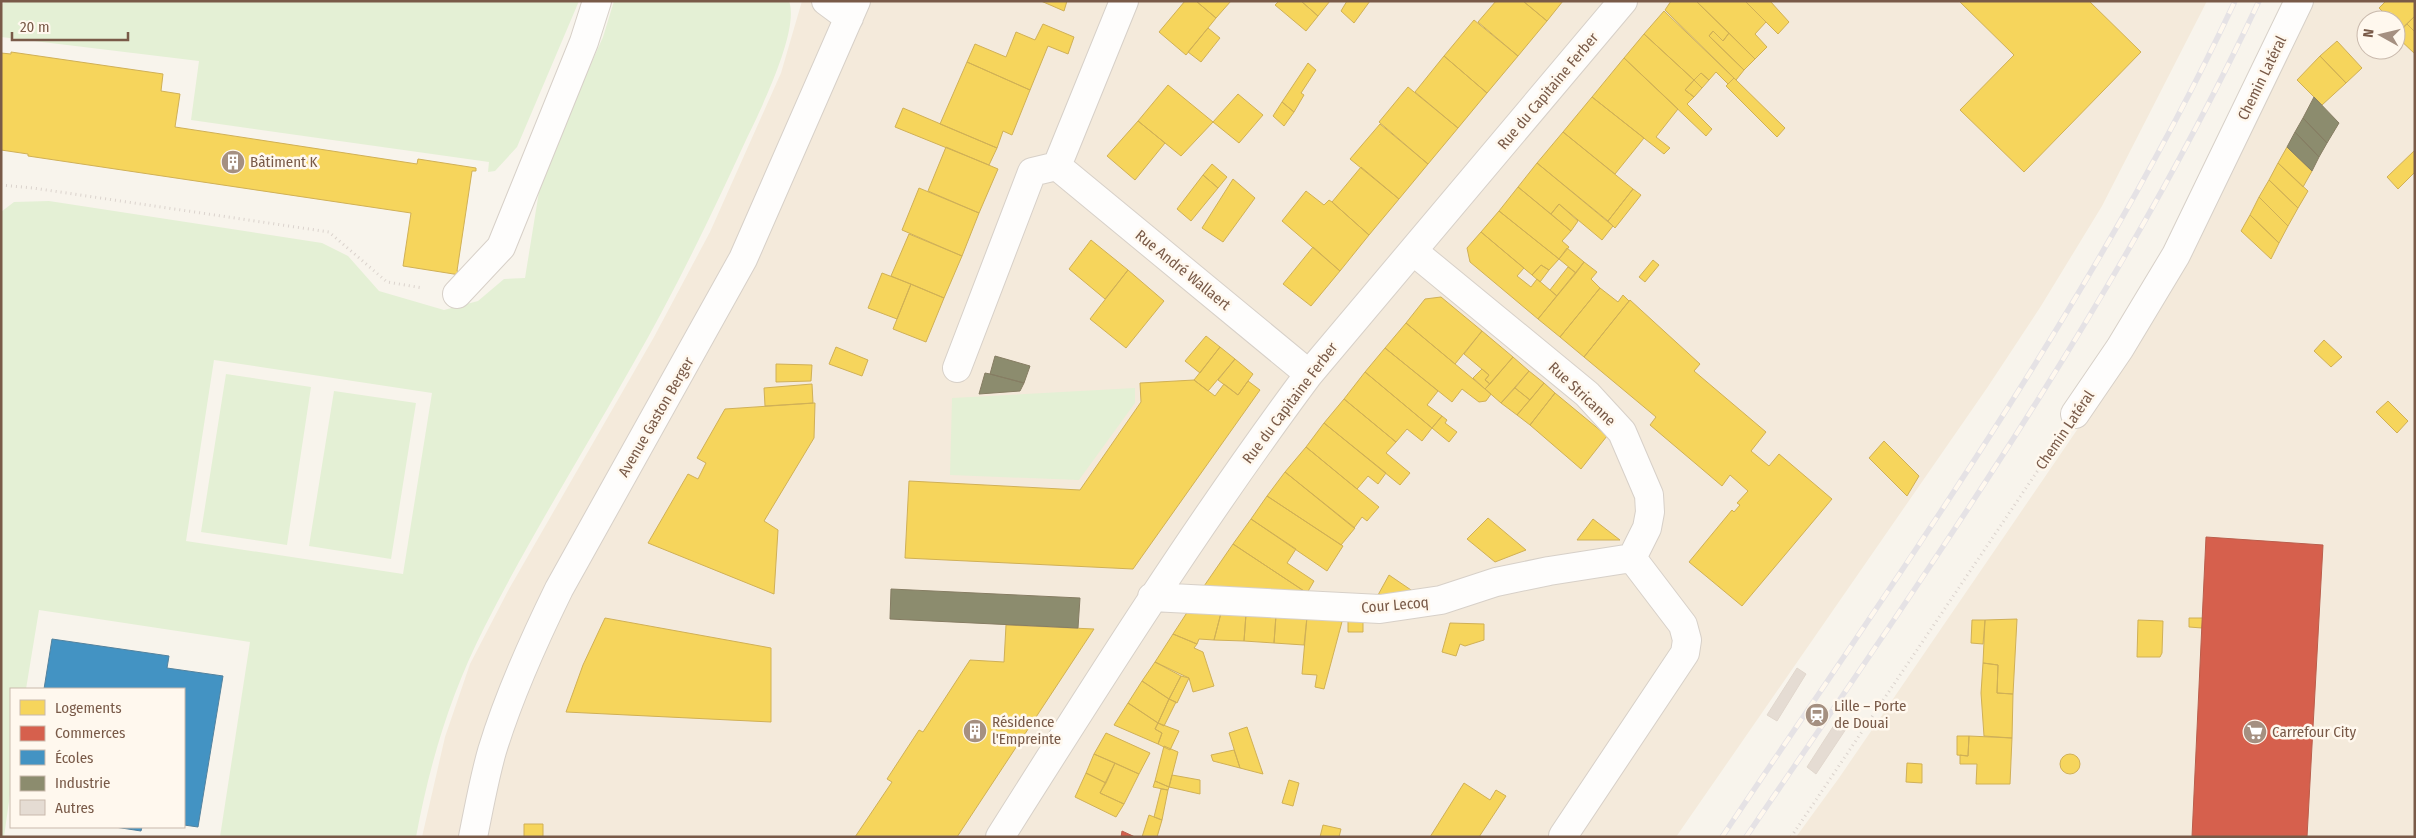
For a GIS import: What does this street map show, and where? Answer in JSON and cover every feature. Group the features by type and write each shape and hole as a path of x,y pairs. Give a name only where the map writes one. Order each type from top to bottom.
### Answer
{"street":[{"path":"457,294 502,247 584,42 597,1"},
{"path":"826,1 853,9"},
{"path":"957,368 1032,172 1057,166 1124,1"},
{"name":"Rue du Capitaine Ferber","path":"1000,837 1152,598 1309,374 1623,1"},
{"name":"Chemin Latéral","path":"2075,414 2120,348 2176,255 2299,1"},
{"name":"Avenue Gaston Berger","path":"473,837 491,754 501,723 538,633 559,589 736,274 853,9"},
{"name":"Rue André Wallaert","path":"1057,166 1309,374"},
{"name":"Rue Stricanne","path":"1413,251 1586,394 1622,432 1649,495 1650,512 1647,528 1632,558"},
{"path":"1564,836 1684,653 1687,640 1683,625 1632,558"},
{"name":"Cour Lecoq","path":"1152,598 1380,609 1441,600 1496,582 1534,574 1632,558"}],"path":[{"path":"1,185 33,188 329,232 388,282 457,294"},
{"name":"Chemin Latéral","path":"1791,837 2075,414"}],"shaded area":[{"path":"802,1 2207,1 2102,206 2041,306 1987,388 1676,837 422,837 445,737 470,664 509,589 654,337 710,232 781,73"},
{"path":"2315,1 2415,1 2415,837 1796,837 1839,778 2159,310"}],"green space":[{"path":"6,1 579,1 517,147 495,171 488,172 489,162 191,120 199,61 1,37 1,5"},
{"path":"614,1 789,1 791,14 789,31 777,70 706,225 648,337 520,560 485,626 461,678 435,755 416,837 220,837 250,642 39,610 26,688 10,688 10,794 4,837 1,837 1,212 14,202 49,201 322,243 348,256 379,291 444,310 478,301 504,279 525,278 542,173 603,37","holes":["214,360 432,393 403,574 186,541"]},
{"path":"226,374 311,387 287,545 201,532"},
{"path":"1135,388 1135,403 1079,480 950,475 952,398"},
{"path":"334,391 416,403 391,559 309,546"}],"building: Logements":[{"path":"1041,1 1067,1 1064,11"},
{"path":"1185,1 1196,1 1216,18 1186,55 1159,32"},
{"path":"1196,1 1231,1 1216,18"},
{"path":"1279,1 1301,1 1318,16 1306,31 1275,5"},
{"path":"1301,1 1330,1 1318,16"},
{"path":"1347,1 1370,1 1354,23 1341,11"},
{"path":"1496,1 1523,1 1547,21 1518,56 1478,22"},
{"path":"1523,1 1563,1 1547,21"},
{"path":"1671,1 1696,1 1729,33 1723,41 1713,31 1709,36 1744,70 1736,80 1665,10"},
{"path":"1696,1 1745,1 1766,22 1755,34 1767,47 1755,59"},
{"path":"1745,1 1770,1 1789,22 1778,34"},
{"path":"1959,1 2089,1 2141,52 2024,172 1960,110 2014,55"},
{"path":"2386,1 2415,1 2415,16 2406,24 2406,10 2381,10 2379,8"},
{"path":"1664,11 1734,78 1728,84 1716,72 1709,80 1701,73 1694,80 1644,34"},
{"path":"2415,16 2415,32 2407,24"},
{"path":"1474,20 1518,56 1487,93 1444,56"},
{"path":"1043,24 1074,37 1068,54 1048,46 1030,90 967,62 975,44 1006,57 1016,32 1035,40"},
{"path":"2406,25 2415,32 2415,54 2406,45"},
{"path":"1208,28 1220,38 1201,62 1188,52"},
{"path":"1713,31 1723,41 1729,33 1755,59 1744,70 1709,36"},
{"path":"1644,34 1694,80 1685,90 1694,97 1687,104 1712,129 1706,136 1624,58"},
{"path":"2337,41 2362,68 2346,83 2320,56"},
{"name":"Bâtiment K","path":"11,52 163,74 161,91 180,94 175,127 417,164 418,159 476,168 476,171 472,171 457,271 460,272 460,275 403,266 411,213 28,156 28,154 1,150 1,53 11,54"},
{"path":"1444,56 1487,93 1458,128 1415,92"},
{"path":"2320,56 2346,83 2322,105 2297,80"},
{"path":"1624,58 1678,109 1656,137 1670,148 1664,154 1592,97"},
{"path":"967,62 1030,90 1012,135 1003,131 997,148 940,124"},
{"path":"1308,63 1316,70 1301,93 1304,95 1294,112 1282,102"},
{"path":"1701,73 1709,80 1702,88 1694,80"},
{"path":"1734,78 1785,128 1777,137 1726,86"},
{"path":"1694,80 1702,88 1694,97 1685,90"},
{"path":"1168,85 1213,122 1181,156 1138,121"},
{"path":"1408,87 1458,128 1428,164 1379,122"},
{"path":"1238,94 1263,115 1239,143 1213,122"},
{"path":"1592,97 1644,138 1615,174 1563,132"},
{"path":"1282,102 1294,112 1284,126 1273,116"},
{"path":"903,108 997,148 989,165 895,127"},
{"path":"1138,121 1165,143 1135,180 1107,156"},
{"path":"1380,124 1428,164 1399,199 1350,159"},
{"path":"1563,132 1633,189 1608,221 1537,163"},
{"path":"946,147 998,169 979,213 928,191"},
{"path":"2287,147 2312,171 2303,187 2278,163"},
{"path":"2415,150 2415,172 2398,189 2387,177"},
{"path":"1537,163 1613,226 1602,240 1559,204 1551,214 1518,187"},
{"path":"2278,163 2308,191 2298,208 2269,180"},
{"path":"1212,164 1227,177 1218,188 1203,175"},
{"path":"1361,167 1399,199 1369,235 1332,202"},
{"path":"1203,175 1218,188 1191,221 1177,209"},
{"path":"1233,179 1255,198 1223,242 1202,228"},
{"path":"2269,180 2298,208 2288,226 2259,197"},
{"path":"1518,187 1571,231 1562,241 1569,247 1559,259 1499,211"},
{"path":"919,188 979,213 962,256 902,230"},
{"path":"1633,189 1641,195 1615,228 1608,221"},
{"path":"1306,191 1324,205 1329,200 1332,202 1369,235 1340,271 1282,221"},
{"path":"2259,197 2288,226 2279,243 2250,215"},
{"path":"1559,204 1578,221 1571,231 1551,214"},
{"path":"1499,211 1559,259 1549,270 1541,265 1532,275 1481,232"},
{"path":"2250,215 2279,243 2271,259 2241,231"},
{"path":"1481,232 1524,268 1517,276 1531,287 1537,279 1557,296 1538,319 1470,262 1467,248"},
{"path":"909,234 962,256 944,298 891,276"},
{"path":"1091,240 1128,270 1105,299 1069,269"},
{"path":"1313,247 1340,271 1311,306 1283,284"},
{"path":"1567,248 1584,262 1576,273 1559,259"},
{"path":"1653,260 1659,265 1645,282 1639,277"},
{"path":"1584,262 1597,272 1591,279 1600,288 1560,337 1538,319"},
{"path":"1541,265 1549,270 1540,282 1532,275"},
{"path":"1568,267 1576,273 1557,296 1550,290"},
{"path":"1128,270 1164,301 1126,348 1090,319"},
{"path":"882,273 911,284 897,319 868,308"},
{"path":"911,284 944,298 926,342 893,329"},
{"path":"1600,288 1618,302 1623,295 1629,301 1584,357 1560,337"},
{"path":"1441,297 1482,331 1455,364 1406,323 1425,299"},
{"path":"1630,300 1700,364 1694,371 1766,432 1751,451 1769,466 1779,454 1832,499 1742,606 1689,562 1732,510 1734,512 1740,505 1737,503 1748,491 1730,475 1722,486 1650,425 1656,417 1584,357"},
{"path":"1406,323 1491,394 1486,401 1479,402 1462,389 1452,402 1385,348"},
{"path":"1482,331 1513,357 1490,384 1485,380 1489,375 1464,354"},
{"path":"1206,336 1220,347 1200,373 1185,361"},
{"path":"2324,340 2342,357 2331,367 2314,351"},
{"path":"836,347 868,360 862,376 829,364"},
{"path":"1220,347 1235,359 1208,391 1194,380"},
{"path":"1385,348 1438,391 1427,405 1442,416 1432,428 1365,372"},
{"path":"1513,357 1529,371 1501,403 1485,389"},
{"path":"1235,359 1253,374 1238,395 1218,380"},
{"path":"776,364 812,365 811,381 776,382"},
{"path":"1482,369 1489,375 1485,380 1490,384 1485,389 1473,378"},
{"path":"1529,371 1544,383 1530,400 1515,388"},
{"path":"1365,372 1432,428 1422,441 1407,429 1396,442 1344,399"},
{"path":"1194,380 1215,396 1224,384 1238,395 1248,381 1260,390 1133,569 905,558 909,481 1080,490 1141,402 1140,383"},
{"path":"1544,383 1555,393 1530,425 1517,415"},
{"path":"812,384 813,403 765,406 764,388"},
{"path":"1515,388 1530,400 1517,415 1501,403"},
{"path":"1555,393 1607,436 1581,469 1530,425"},
{"path":"1344,399 1396,442 1386,453 1410,473 1400,485 1324,423"},
{"path":"2388,401 2408,421 2397,433 2376,412"},
{"path":"815,403 814,438 764,521 778,530 774,594 648,543 688,474 698,479 706,463 697,458 725,409"},
{"path":"1442,416 1447,420 1445,423 1457,432 1449,442 1432,428"},
{"path":"1324,423 1386,473 1378,484 1368,476 1357,489 1306,447"},
{"path":"1884,441 1919,476 1907,496 1869,458"},
{"path":"1306,447 1379,507 1367,521 1362,517 1354,528 1285,472"},
{"path":"1285,472 1355,528 1341,545 1267,496"},
{"path":"1267,496 1343,546 1327,571 1251,519"},
{"path":"1488,518 1526,550 1495,562 1467,539"},
{"path":"1251,519 1296,549 1287,563 1314,581 1307,593 1233,544"},
{"path":"1593,519 1620,540 1577,540"},
{"path":"1233,544 1307,593 1202,589"},
{"path":"1389,575 1414,592 1378,595"},
{"path":"1188,611 1221,613 1214,640 1199,639 1197,644 1173,634"},
{"path":"1221,613 1246,614 1244,641 1214,640"},
{"path":"1246,614 1276,615 1274,643 1244,641"},
{"path":"1276,615 1307,617 1304,645 1274,643"},
{"path":"1307,617 1343,618 1324,689 1315,687 1317,675 1302,674"},
{"path":"605,618 771,648 771,722 566,712 583,665"},
{"path":"1348,618 1363,619 1363,632 1348,632"},
{"path":"2189,618 2203,618 2202,628 2189,627"},
{"path":"2017,619 2013,694 1997,693 1998,665 1983,663 1985,620"},
{"path":"1972,620 1985,620 1983,644 1971,643"},
{"path":"2138,620 2163,621 2162,653 2160,657 2137,657"},
{"path":"1450,623 1484,624 1484,640 1465,646 1460,644 1456,656 1442,652"},
{"name":"Résidence l'Empreinte","path":"1006,625 1094,629 957,837 855,837 892,782 887,779 919,730 923,732 970,660 1004,662"},
{"path":"1173,634 1197,644 1194,648 1203,652 1214,686 1193,692 1189,678 1155,662"},
{"path":"1155,662 1181,676 1169,699 1142,681"},
{"path":"1983,663 1998,665 1997,693 2013,694 2012,738 1984,736 1981,693"},
{"path":"1181,676 1189,678 1177,703 1169,699"},
{"path":"1142,681 1169,699 1158,723 1128,703"},
{"path":"1169,699 1176,702 1164,726 1158,723"},
{"path":"1128,703 1158,723 1155,729 1162,733 1158,744 1114,725"},
{"path":"1158,723 1179,731 1170,750 1158,744 1162,733 1155,729"},
{"path":"1247,727 1263,774 1240,768 1229,733"},
{"path":"1106,733 1150,753 1139,774 1094,754"},
{"path":"1957,736 1969,736 1968,756 1957,755"},
{"path":"1969,736 2012,738 2010,784 1976,784 1977,764 1960,764 1960,755 1968,756"},
{"path":"1164,746 1178,752 1169,787 1155,781"},
{"path":"1234,750 1240,768 1213,761 1211,755"},
{"path":"1094,754 1115,763 1106,783 1086,773"},
{"path":"2066,754 2074,754 2080,760 2080,768 2074,774 2066,774 2060,768 2060,760"},
{"path":"1115,763 1139,774 1124,804 1100,793"},
{"path":"1907,763 1922,764 1922,783 1906,782"},
{"path":"1086,773 1106,783 1100,793 1124,804 1116,817 1075,797"},
{"path":"1172,775 1200,780 1200,794 1169,787"},
{"path":"1289,780 1299,783 1293,806 1282,803"},
{"path":"1155,781 1169,787 1168,790 1153,787"},
{"path":"1464,783 1490,800 1496,790 1506,796 1479,837 1430,837"},
{"path":"1161,789 1168,790 1162,820 1154,817"},
{"path":"1149,815 1162,820 1157,837 1142,837"},
{"path":"524,824 543,824 543,837 524,837"},
{"path":"1323,825 1341,829 1339,837 1320,837"}],"building: Commerces":[{"name":"Carrefour City","path":"2206,537 2323,545 2307,837 2192,837"},
{"path":"1122,831 1135,837 1121,837"}],"building: Écoles":[{"path":"52,639 169,656 167,668 223,676 198,827 185,825 185,688 44,688"},
{"path":"122,828 142,828 141,831"}],"building: Industrie":[{"path":"2314,97 2339,123 2327,143 2303,118"},
{"path":"2303,118 2327,143 2319,157 2295,132"},
{"path":"2295,132 2319,157 2312,171 2287,147"},
{"path":"995,356 1030,366 1024,383 990,374"},
{"path":"985,373 1024,383 1020,391 979,394"},
{"path":"891,589 1080,598 1078,628 890,619"}],"building: Autres":[{"path":"1797,668 1806,674 1777,721 1767,715"},
{"path":"1838,719 1848,726 1816,774 1807,767"}],"railway":[{"path":"1722,837 1928,531 2060,324 2122,218 2181,111 2235,1"},
{"path":"1746,837 1953,532 2084,325 2146,219 2205,111 2259,1"}],"place":[{"name":"Bâtiment K","path":"233,162"},
{"name":"Lille – Porte de Douai","path":"1817,715"},
{"name":"Résidence l'Empreinte","path":"975,731"},
{"name":"Carrefour City","path":"2255,732"}]}
